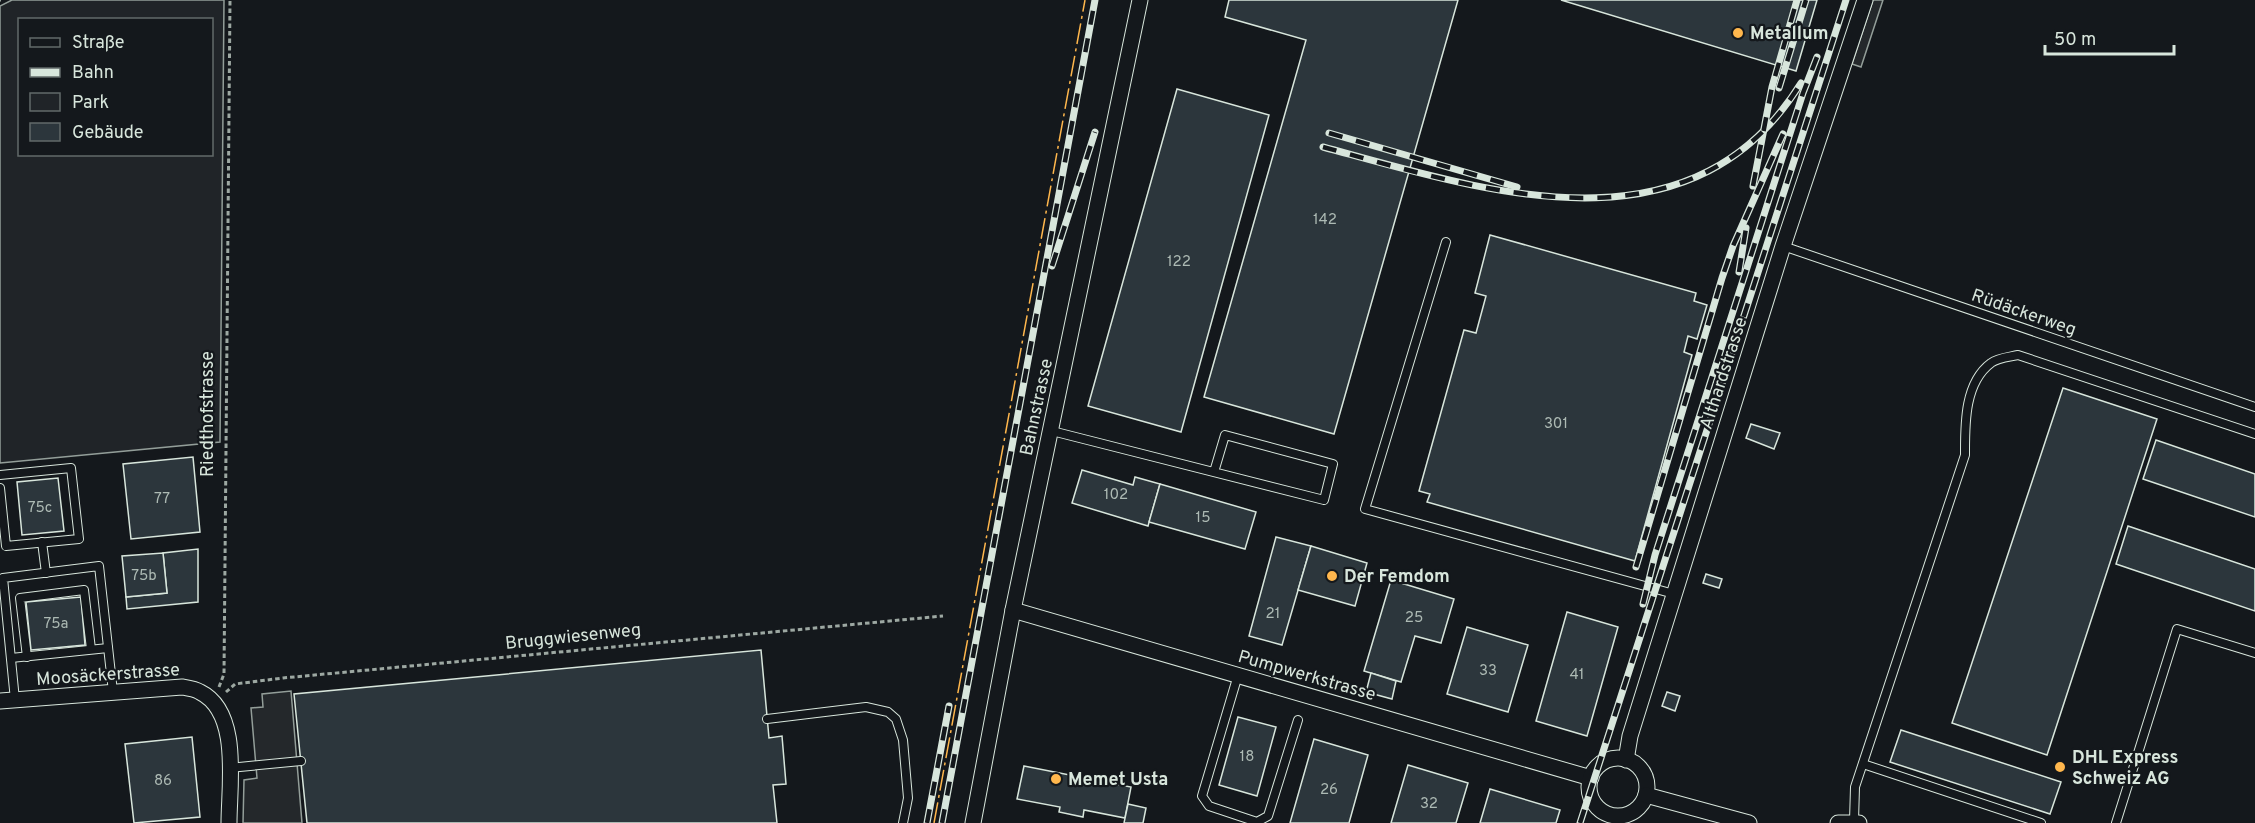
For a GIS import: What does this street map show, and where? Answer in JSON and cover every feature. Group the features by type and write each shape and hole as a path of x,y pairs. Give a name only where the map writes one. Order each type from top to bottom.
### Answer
{"street":[{"name":"Bahnstrasse","path":"973,823 1012,610 1052,431 1140,0"},
{"name":"Althardstrasse","path":"1626,760 1630,736 1783,246 1865,0"},
{"name":"Pumpwerkstrasse","path":"1012,610 1591,778"},
{"name":"Moosäckerstrasse","path":"8,701 182,687 201,692 213,703"},
{"path":"213,703 227,727 229,823"},
{"path":"1626,760 1641,770 1645,777 1646,795 1637,809 1630,814 1604,818 1590,793 1591,778 1604,762 1626,760"},
{"path":"1646,795 1749,823"},
{"path":"1838,823 1857,822"}],"lane":[{"path":"1446,242 1365,508 1674,594"},
{"name":"Rüdäckerweg","path":"1783,246 2255,407"},
{"path":"1857,822 1853,799 1863,764 1965,455 1965,414 1980,374 1992,361 2018,354 2255,434"},
{"path":"1052,431 1324,500 1333,464 1225,435 1214,472"},
{"path":"0,475 71,468 79,539 6,546 0,488"},
{"path":"42,542 46,573"},
{"path":"8,701 11,658 2,578 99,567 113,692"},
{"path":"27,657 20,598 84,590 91,650"},
{"path":"2116,823 2177,629 2255,653"},
{"path":"11,658 108,648"},
{"path":"1238,675 1202,796 1209,806 1257,822 1268,816 1298,720"},
{"path":"767,719 866,707 888,712 896,719 903,740 908,798 903,823"},
{"path":"229,768 301,761"},
{"path":"1863,764 2041,823"}],"path":[{"name":"Riedthofstrasse","path":"213,703 224,674 230,0"},
{"name":"Bruggwiesenweg","path":"213,703 235,684 283,678 943,615"}],"green space":[{"path":"12,0 224,0 220,442 0,463 0,6"}],"shaded area":[{"path":"1873,0 1883,0 1861,67 1852,64"},
{"path":"291,691 302,823 243,823 244,780 257,778 251,708 263,707 262,694"}],"building":[{"path":"1229,0 1458,0 1334,434 1204,397 1306,40 1225,17"},
{"name":"Metallum","path":"1561,0 1817,0 1796,71"},
{"path":"1177,89 1269,115 1181,432 1088,406"},
{"path":"1490,235 1696,293 1694,301 1707,305 1697,339 1688,336 1684,352 1692,355 1635,561 1427,502 1430,494 1419,491 1464,330 1476,333 1486,296 1475,293"},
{"path":"2063,388 2157,419 2047,755 1952,723"},
{"path":"1751,424 1780,433 1774,449 1746,438"},
{"path":"2156,440 2255,474 2255,517 2143,479"},
{"path":"193,457 200,532 131,539 123,464"},
{"path":"1082,470 1133,485 1135,477 1160,484 1148,526 1072,503"},
{"path":"58,478 64,531 22,535 17,482"},
{"path":"1160,484 1256,512 1245,549 1149,522"},
{"path":"2128,526 2255,569 2255,611 2116,564"},
{"path":"1276,537 1311,546 1282,645 1249,636"},
{"name":"Der Femdom","path":"1311,546 1367,563 1355,606 1298,590"},
{"path":"198,549 198,602 127,609 126,597 167,593 163,553"},
{"path":"163,553 167,593 126,597 122,556"},
{"path":"1706,574 1722,579 1719,588 1703,583"},
{"path":"1391,580 1454,599 1441,643 1415,636 1401,682 1364,671"},
{"path":"81,597 85,645 31,650 26,602"},
{"path":"1567,612 1618,627 1587,736 1536,721"},
{"path":"1467,627 1528,645 1508,712 1447,694"},
{"path":"761,650 769,738 782,736 786,784 773,785 777,823 307,823 294,694"},
{"path":"1371,673 1396,681 1392,699 1366,692"},
{"path":"1667,692 1680,696 1675,711 1662,706"},
{"path":"1238,717 1276,727 1257,796 1219,785"},
{"path":"1901,730 2061,782 2050,814 1890,762"},
{"path":"192,737 200,817 134,823 125,744"},
{"path":"1314,739 1368,755 1349,823 1290,823"},
{"path":"1408,765 1468,783 1456,823 1391,823"},
{"path":"1024,766 1131,787 1125,818 1084,810 1083,817 1059,812 1060,807 1017,799"},
{"path":"1490,789 1560,810 1556,823 1480,823"},
{"path":"1128,804 1146,808 1143,823 1124,823"}],"railway":[{"path":"942,823 1095,0"},
{"path":"1753,186 1772,87 1797,0"},
{"path":"1779,88 1806,0"},
{"path":"1580,823 1846,0"},
{"path":"1643,604 1655,555 1803,93 1817,57"},
{"path":"1323,147 1451,180 1516,193 1582,198 1644,193 1703,174 1756,138 1801,83"},
{"path":"1052,266 1095,132"},
{"path":"1329,133 1517,187"},
{"path":"1636,567 1722,278 1733,246 1783,134"},
{"path":"1739,272 1746,228"},
{"path":"927,823 949,706"}],"power":[{"path":"934,823 1085,0"}],"place":[{"name":"Metallum","path":"1738,33"},
{"name":"Der Femdom","path":"1332,576"},
{"name":"DHL Express Schweiz AG","path":"2060,767"},
{"name":"Memet Usta","path":"1056,779"}]}
